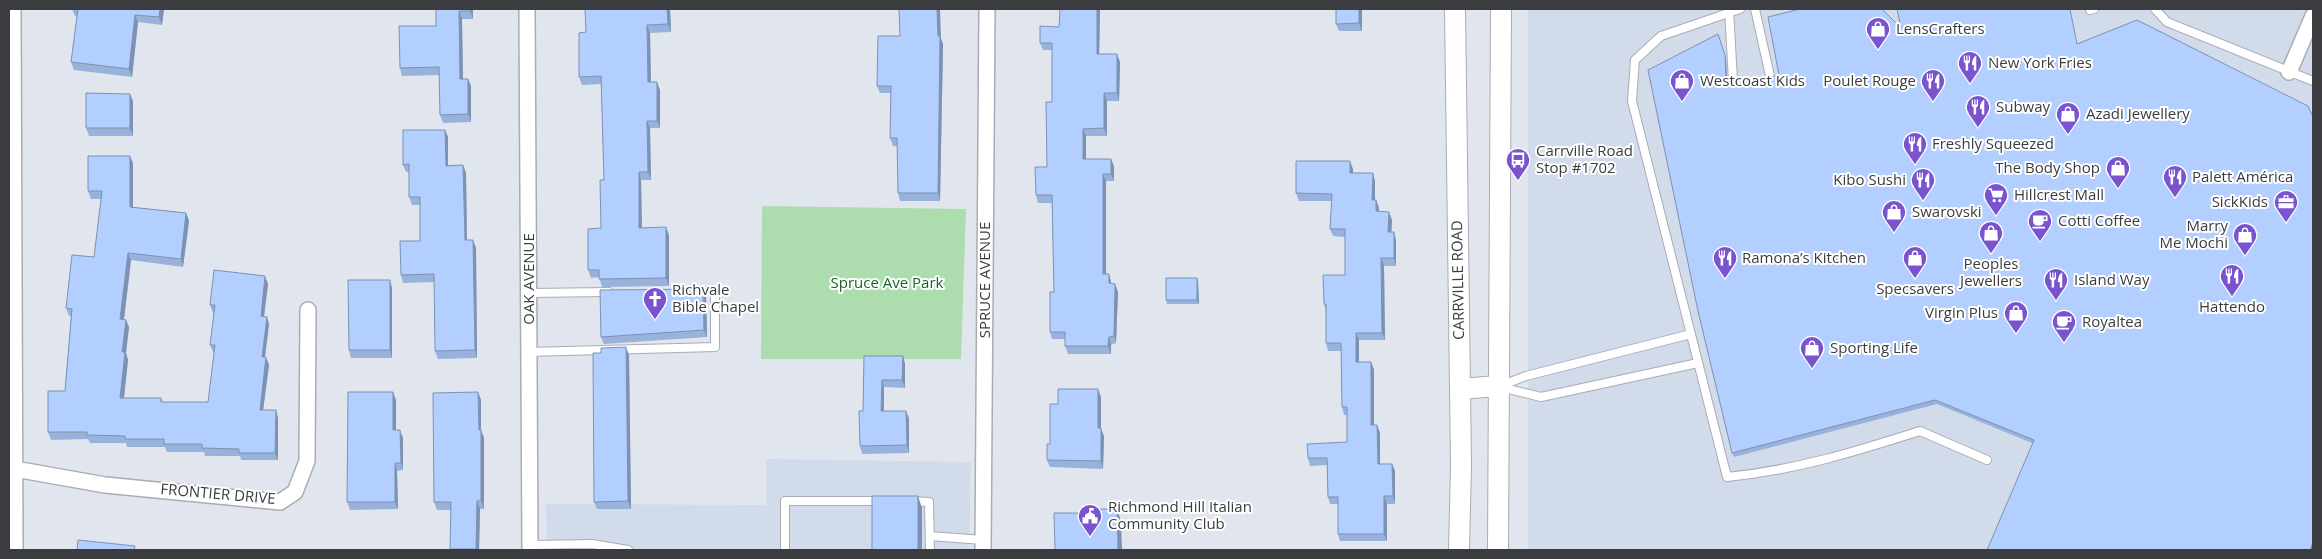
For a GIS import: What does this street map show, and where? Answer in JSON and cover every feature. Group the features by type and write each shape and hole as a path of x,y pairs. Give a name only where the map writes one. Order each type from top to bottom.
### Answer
{"main road":[{"name":"CARRVILLE ROAD","path":"1455,9 1460,389 1459,550"},
{"path":"1498,550 1501,9"},
{"path":"1460,389 1498,386"}],"street":[{"path":"13,9 15,550"},
{"name":"OAK AVENUE","path":"527,9 530,547"},
{"name":"SPRUCE AVENUE","path":"984,545 987,9"},
{"path":"2289,72 2313,16"},
{"name":"FRONTIER DRIVE","path":"15,469 106,486 280,502 295,492 307,461 308,310"}],"lane":[{"path":"1740,9 1729,11 1661,36 1635,60 1632,101 1727,477 1772,472 1822,462 1920,431 1987,460"},
{"path":"1755,9 1770,76"},
{"path":"2155,9 2167,22 2313,81"},
{"path":"1729,11 1733,81"},
{"path":"529,352 715,347 715,291 686,291"},
{"path":"529,293 617,292"},
{"path":"1498,386 1526,376 1691,334"},
{"path":"1498,386 1541,397 1698,363"},
{"path":"785,550 785,501 891,501"},
{"path":"900,501 929,502 930,550"},
{"path":"930,536 984,545"},
{"path":"530,547 592,547 628,550"}],"shaded area":[{"name":"Hillcrest Mall","path":"1528,9 2313,9 2313,550 1528,550"},
{"path":"766,459 971,462 969,550 547,550 546,504 766,505"}],"green space":[{"name":"Spruce Ave Park","path":"762,206 966,209 961,359 761,359"}],"building":[{"path":"78,9 160,9 159,17 135,15 129,69 71,62"},
{"path":"436,9 470,9 470,11 459,11 460,79 468,79 468,114 440,115 439,67 400,68 399,26 436,26"},
{"path":"585,9 667,9 668,24 647,25 648,82 657,82 657,121 647,121 648,172 639,172 639,228 666,227 666,278 599,279 599,270 588,270 588,229 601,228 600,180 604,180 601,76 579,77 579,33 586,32"},
{"path":"899,9 937,9 938,36 940,36 938,193 898,193 897,138 890,138 891,86 877,86 878,36 900,36"},
{"path":"1060,9 1097,9 1097,54 1117,54 1117,93 1104,93 1104,128 1083,129 1083,159 1111,159 1111,174 1103,174 1103,274 1109,274 1109,283 1115,284 1114,336 1109,337 1108,346 1065,346 1065,332 1050,332 1050,292 1054,292 1052,195 1036,195 1035,167 1047,167 1046,102 1052,102 1052,43 1040,43 1040,26 1059,27"},
{"path":"1336,9 1359,9 1359,23 1336,24"},
{"name":"Hillcrest Mall","path":"1800,9 1882,9 1901,28 1897,9 2070,9 2077,44 2137,20 2308,106 2313,117 2313,542 2310,550 1987,550 2034,440 1935,400 1732,453 1698,311 1648,70 1718,34 1725,55 1726,78 1729,82 1733,82 1734,86 1779,75 1768,17"},
{"path":"86,93 130,94 130,128 86,128"},
{"path":"403,130 445,130 446,166 463,165 465,240 473,240 475,350 435,351 434,274 401,275 400,241 420,241 420,197 409,197 409,164 403,165"},
{"path":"88,156 130,156 130,207 186,213 181,259 128,253 120,319 126,320 122,352 125,352 120,398 161,398 161,402 208,402 215,345 210,345 215,305 210,305 214,270 265,276 261,316 267,317 262,357 266,357 260,410 276,410 275,453 239,453 239,449 202,448 202,444 164,444 164,439 125,439 125,436 87,435 87,432 48,432 48,391 65,391 72,309 66,308 72,255 94,257 102,191 88,191"},
{"path":"1296,161 1350,161 1350,173 1373,173 1372,200 1376,200 1376,211 1389,212 1388,232 1394,232 1394,258 1381,258 1382,333 1356,333 1356,362 1371,362 1371,425 1377,425 1378,464 1392,464 1393,496 1384,496 1384,534 1338,534 1338,497 1328,497 1327,458 1308,458 1307,444 1347,442 1347,407 1342,407 1341,343 1326,343 1326,304 1324,304 1323,275 1345,275 1345,229 1330,229 1332,194 1296,193"},
{"path":"1166,278 1197,278 1197,300 1166,300"},
{"path":"348,280 390,280 390,350 349,350"},
{"name":"Richvale Bible Chapel","path":"703,289 704,330 601,337 600,290"},
{"path":"626,347 628,501 594,502 593,353 601,353 601,348"},
{"path":"864,356 903,356 902,380 882,380 881,411 906,411 907,445 860,446 859,411 863,411"},
{"path":"1058,389 1098,389 1098,428 1101,428 1101,461 1047,460 1047,444 1050,444 1050,404 1058,404"},
{"path":"348,392 393,392 393,430 400,430 401,463 395,463 395,502 347,502"},
{"path":"478,392 479,430 481,430 481,501 477,501 476,549 450,549 451,502 434,502 433,393"},
{"path":"872,496 918,496 918,550 872,550"},
{"name":"Richmond Hill Italian Community Club","path":"1083,509 1117,509 1118,550 1055,550 1054,513 1081,513"},
{"path":"78,540 135,546 134,550 77,550"}],"place":[{"name":"LensCrafters","path":"1878,50"},
{"name":"New York Fries","path":"1970,84"},
{"name":"Westcoast Kids","path":"1682,102"},
{"name":"Poulet Rouge","path":"1933,102"},
{"name":"Subway","path":"1978,128"},
{"name":"Azadi Jewellery","path":"2068,135"},
{"name":"Freshly Squeezed","path":"1915,165"},
{"name":"Carrville Road Stop #1702","path":"1518,181"},
{"name":"The Body Shop","path":"2118,189"},
{"name":"Palett América","path":"2175,198"},
{"name":"Kibo Sushi","path":"1923,201"},
{"name":"Hillcrest Mall","path":"1996,216"},
{"name":"SickKids","path":"2286,223"},
{"name":"Swarovski","path":"1894,233"},
{"name":"Cotti Coffee","path":"2040,242"},
{"name":"Peoples Jewellers","path":"1991,254"},
{"name":"Marry Me Mochi","path":"2245,256"},
{"name":"Ramona’s Kitchen","path":"1725,279"},
{"name":"Specsavers","path":"1915,279"},
{"name":"Hattendo","path":"2232,297"},
{"name":"Island Way","path":"2056,301"},
{"name":"Richvale Bible Chapel","path":"655,320"},
{"name":"Virgin Plus","path":"2016,334"},
{"name":"Royaltea","path":"2064,343"},
{"name":"Sporting Life","path":"1812,369"},
{"name":"Richmond Hill Italian Community Club","path":"1090,537"}]}
